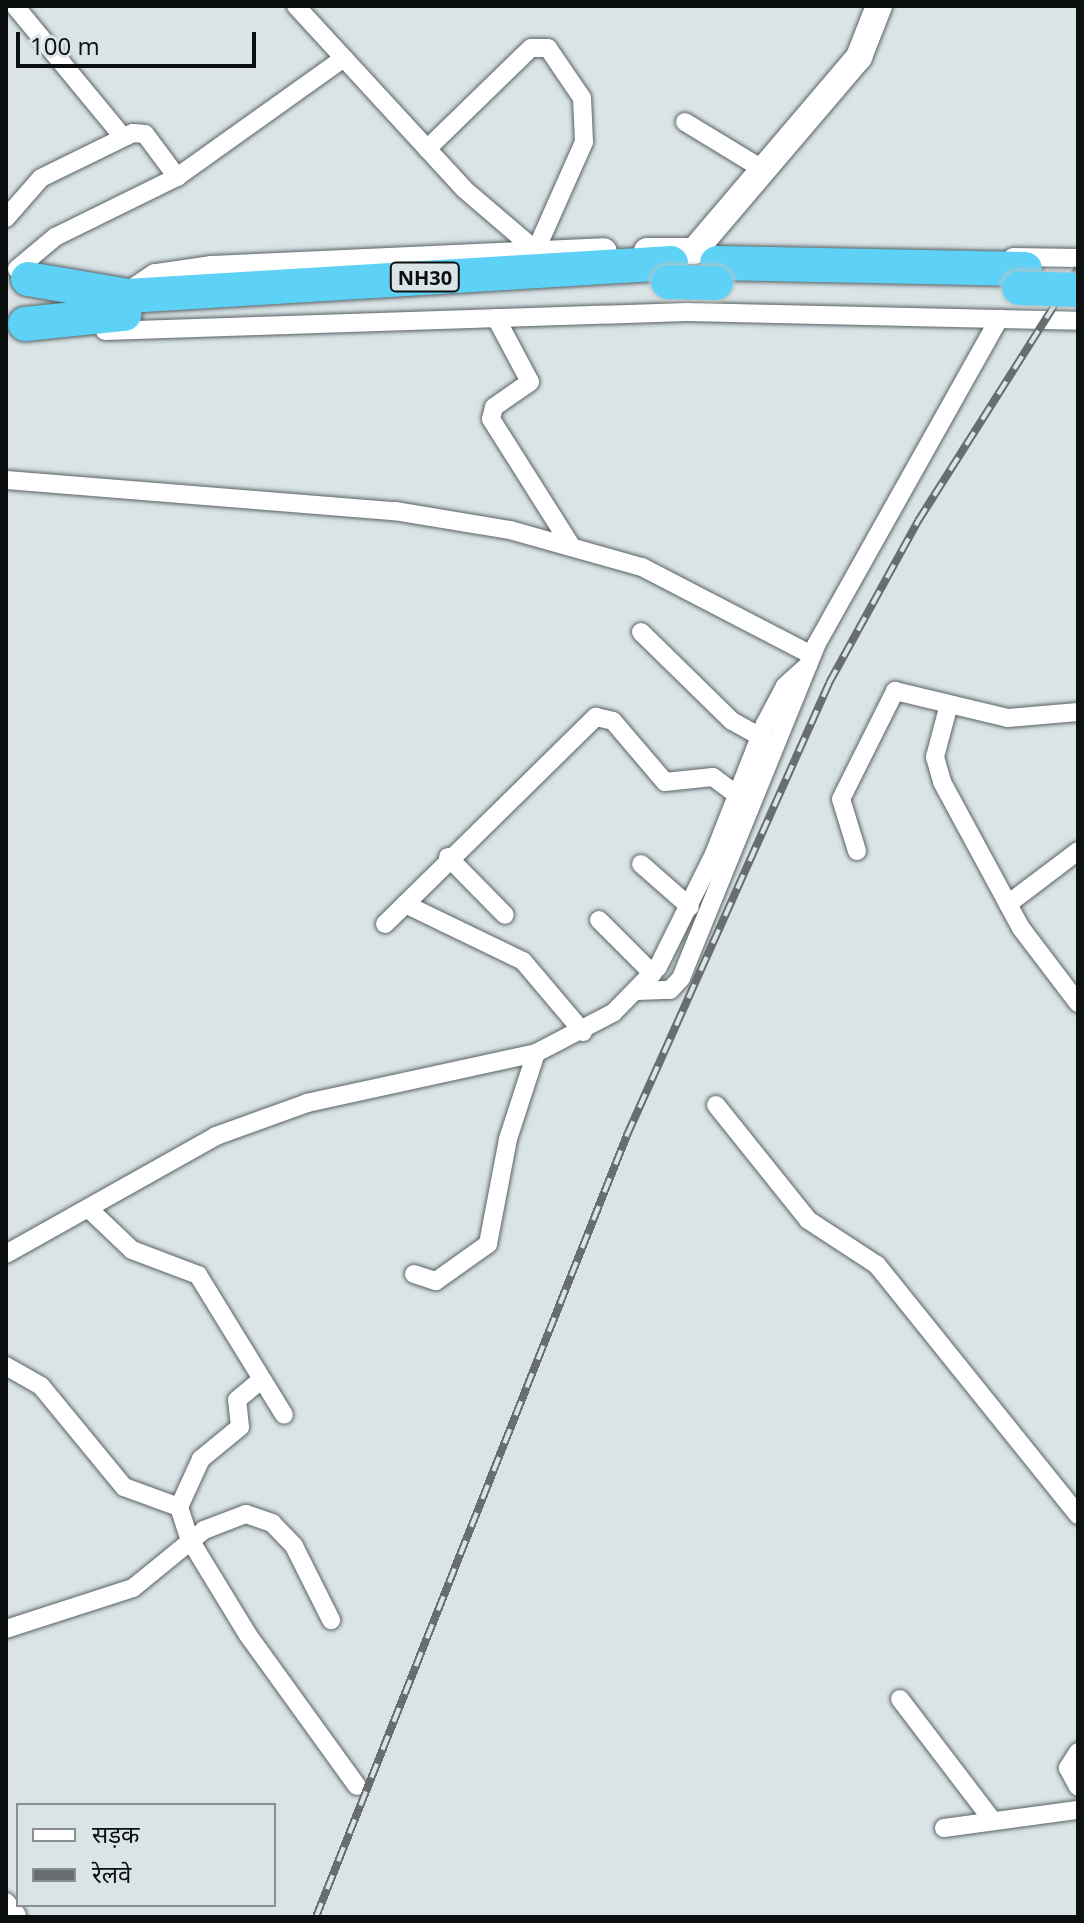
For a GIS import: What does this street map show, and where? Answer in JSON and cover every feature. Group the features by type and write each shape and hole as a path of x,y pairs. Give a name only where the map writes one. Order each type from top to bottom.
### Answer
{"highway":[{"name":"NH30","path":"29,326 693,268"},
{"name":"NH30","path":"17,271 127,296 693,268 1022,279 1078,290"},
{"name":"NH30","path":"1022,279 1078,270"},
{"path":"17,271 34,302 29,326"}],"street":[{"path":"15,6 122,136"},
{"path":"296,6 427,149 537,252"},
{"path":"687,312 693,268 764,170 859,57 875,8"},
{"path":"427,149 531,48 548,48 582,98 584,142 537,252"},
{"path":"17,271 55,237 177,177 344,58"},
{"path":"685,122 764,170"},
{"path":"6,218 41,178 122,136 145,134 177,177"},
{"path":"127,296 156,277 212,269 537,252 693,268 1078,258"},
{"path":"29,326 98,332 687,312 1078,321"},
{"path":"496,318 530,382 494,407 491,419 570,544"},
{"path":"637,991 670,990 681,978 810,660 999,319"},
{"path":"6,480 395,511 570,544 664,577 810,660"},
{"path":"641,632 732,721 761,737"},
{"path":"6,1254 89,1209 170,1158 292,1108 536,1053 583,1032 637,991 653,974 690,907 785,686 810,660"},
{"path":"857,851 841,799 891,696 899,691 948,708 1008,718 1078,712"},
{"path":"948,708 936,769 1008,904 1078,1003"},
{"path":"385,924 448,857 596,717 613,721 665,782 713,777 738,796"},
{"path":"1008,904 1078,851"},
{"path":"448,857 505,915"},
{"path":"641,864 690,907"},
{"path":"405,904 523,961 583,1032"},
{"path":"599,920 653,974"},
{"path":"414,1274 436,1281 488,1244 508,1139 536,1053"},
{"path":"716,1105 808,1220 877,1265 1078,1515"},
{"path":"89,1209 132,1250 198,1275 284,1415"},
{"path":"6,1366 41,1386 124,1487 179,1507"},
{"path":"261,1380 235,1402 240,1427 201,1459 179,1507 190,1540 357,1786"},
{"path":"6,1629 133,1588 190,1540 236,1515 272,1523 294,1546 331,1620"},
{"path":"900,1699 993,1821"},
{"path":"1078,1752 1068,1768 1078,1787"},
{"path":"944,1828 1078,1810"}],"railway":[{"path":"316,1917 627,1135 829,683 918,521 1078,268"}]}
